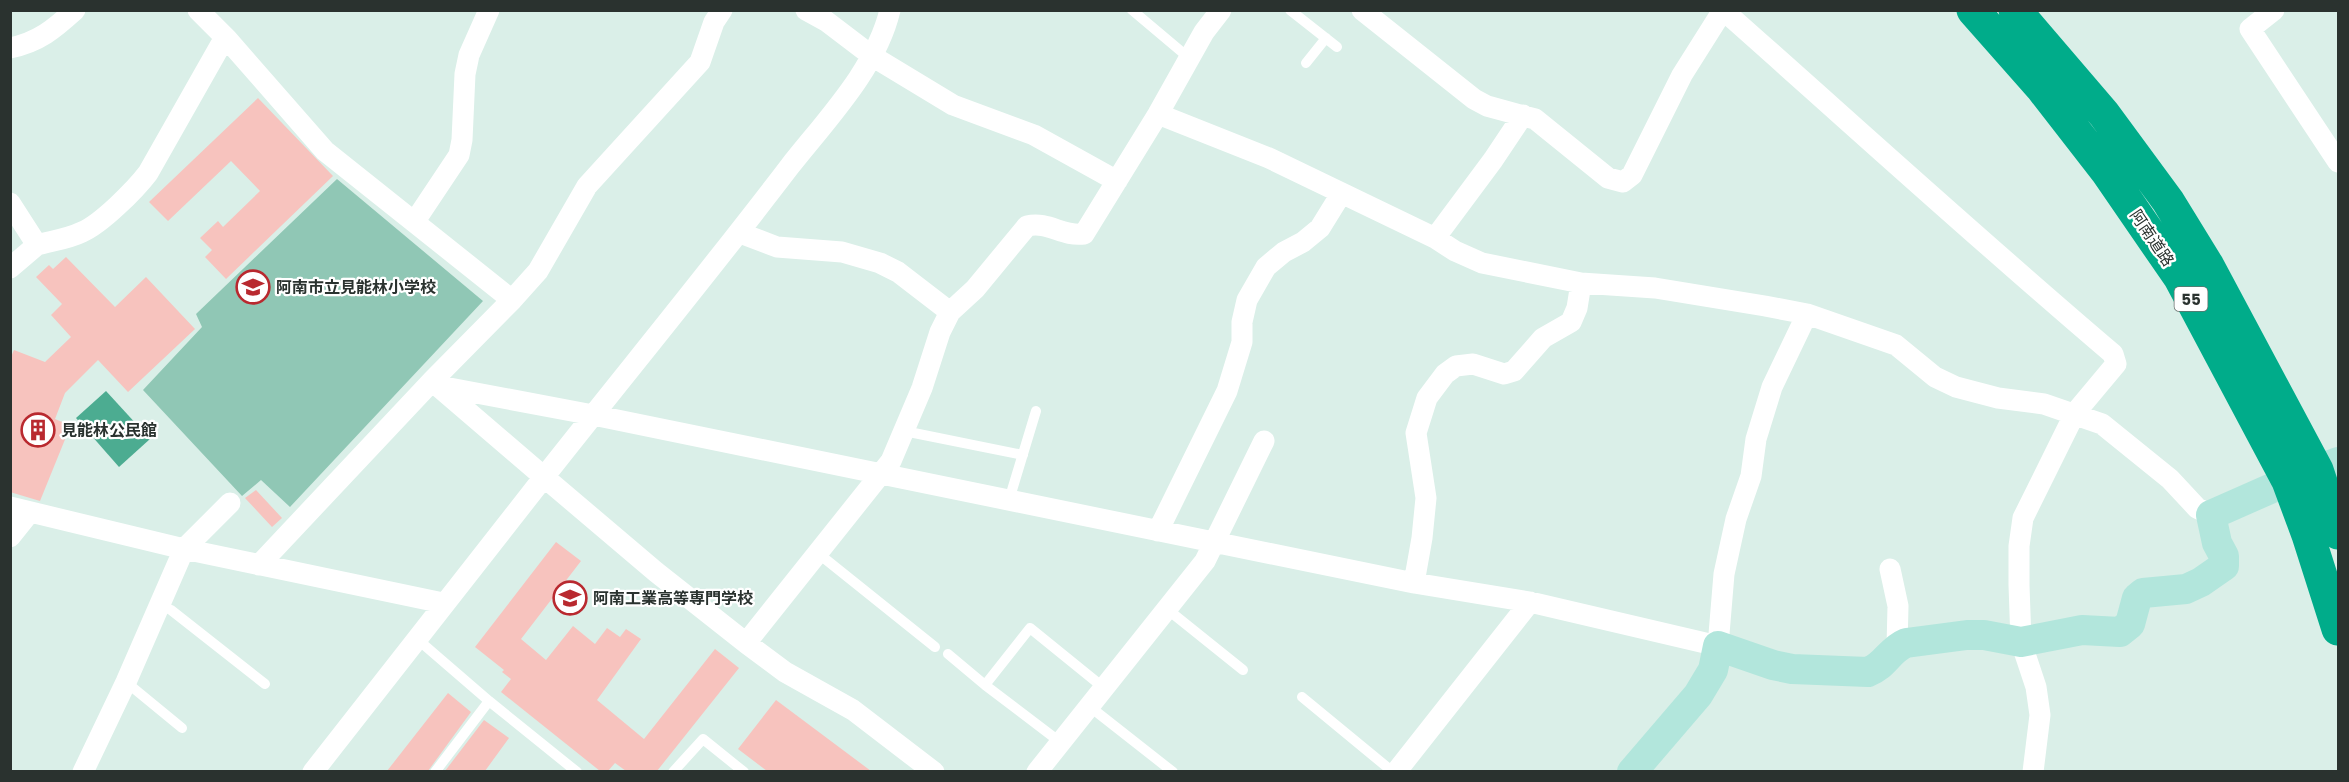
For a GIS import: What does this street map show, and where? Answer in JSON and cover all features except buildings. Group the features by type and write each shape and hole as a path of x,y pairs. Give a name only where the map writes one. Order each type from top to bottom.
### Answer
{"highway":[{"name":"阿南道路","path":"1973,10 2041,87 2107,172 2314,471 2308,534 2338,629"},
{"name":"阿南道路","path":"2015,10 2103,114 2168,201 2208,266 2314,471 2338,533"}],"main road":[{"path":"1632,771 1698,695 1713,670 1718,646 1773,665 1792,669 1868,672 1878,668 1897,647 1906,643 1967,635 1984,635 2021,642 2082,630 2120,632 2130,624 2137,598 2143,593 2186,589 2224,566 2224,556 2217,543 2211,515 2314,471"}],"street":[{"path":"10,48 30,44 49,33 75,10"},
{"path":"198,10 227,39 325,151 416,221 512,300"},
{"path":"416,221 459,154 462,140 465,74 469,55 489,10"},
{"path":"259,565 435,384 527,285 538,271 587,186 700,62 714,22 722,10"},
{"path":"806,10 830,16 872,56 952,105 1034,135 1117,181"},
{"path":"313,771 443,603 740,233 865,69 885,33 890,10"},
{"path":"746,643 891,461 922,388 940,332 950,312 975,289 1027,226 1039,224 1072,236 1084,234 1158,114 1204,32 1221,10"},
{"path":"1362,10 1474,99 1487,106 1535,119 1608,178 1623,182 1632,175 1682,75 1723,10 2003,261 2113,354 2116,364 2075,413 2023,518 2019,546 2021,642 2036,687 2040,715 2033,771"},
{"path":"2274,10 2250,29 2338,162"},
{"path":"10,268 37,245 82,232 138,186 148,173 220,46 227,39"},
{"path":"1158,114 1269,158 1482,263 1581,283 1655,288 1807,315 1896,345 1935,377 1956,387 1998,398 2044,404 2075,413 2102,424 2123,439 2170,479 2198,508 2211,515"},
{"path":"1435,238 1523,116"},
{"path":"1158,531 1227,391 1242,342 1242,321 1247,300 1266,267 1320,228 1341,194"},
{"path":"10,203 37,245"},
{"path":"740,233 777,248 842,252 880,263 898,272 950,312"},
{"path":"1414,583 1426,498 1416,433 1427,398 1445,374 1456,366 1473,364 1504,374 1514,371 1543,338 1571,322 1578,308 1581,283"},
{"path":"435,384 1414,583 1530,602 1718,646 1724,574 1736,519 1751,476 1756,439 1773,387 1807,315"},
{"path":"435,384 656,572 746,643 785,672 853,710 934,771"},
{"path":"1037,771 1205,561 1264,441"},
{"path":"83,771 126,682 184,549 230,503"},
{"path":"10,537 20,510 184,549 443,603"},
{"path":"1890,569 1898,606 1897,647"},
{"path":"1394,771 1530,602"}],"lane":[{"path":"1132,10 1189,58"},
{"path":"1290,10 1337,47"},
{"path":"1306,63 1326,38"},
{"path":"1010,500 1036,411"},
{"path":"904,432 1023,455"},
{"path":"819,554 934,646"},
{"path":"160,605 171,610 265,684"},
{"path":"1167,609 1243,670"},
{"path":"985,685 1030,628 1104,688"},
{"path":"416,638 489,701 577,771"},
{"path":"948,654 1060,742"},
{"path":"126,682 182,728"},
{"path":"1302,697 1394,771"},
{"path":"435,771 489,701"},
{"path":"1089,706 1173,771"},
{"path":"673,771 703,740 744,771"}],"shaded area":[{"path":"337,179 483,301 290,507 261,480 242,496 143,390 202,327 196,314"},
{"path":"106,391 150,439 119,467 76,418"}],"place":[{"name":"阿南市立見能林小学校","path":"253,287"},
{"name":"見能林公民館","path":"38,430"},
{"name":"阿南工業高等専門学校","path":"570,598"}]}
